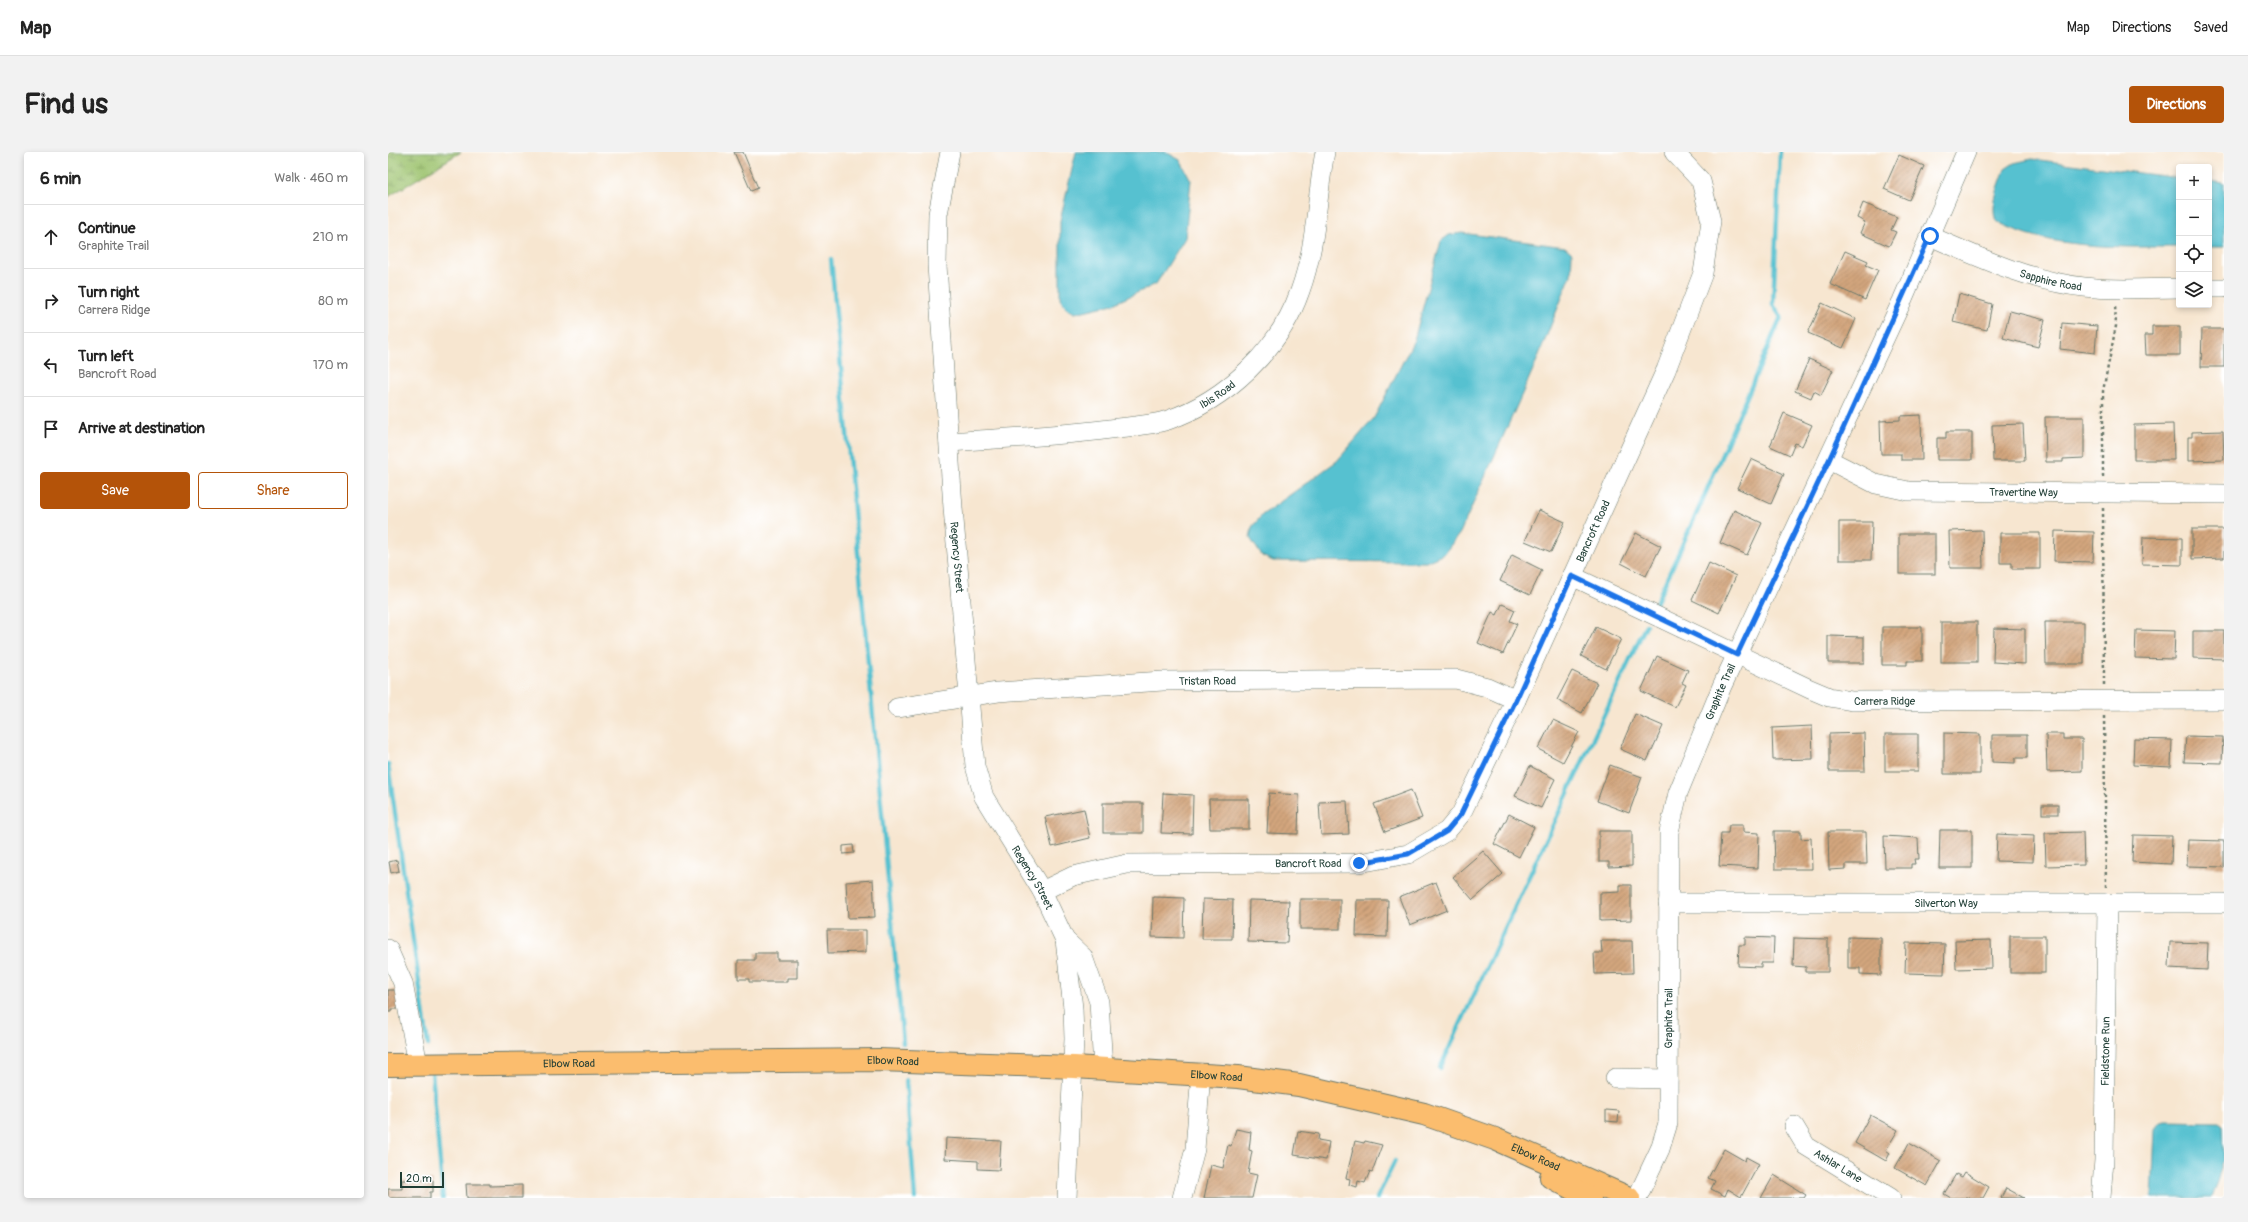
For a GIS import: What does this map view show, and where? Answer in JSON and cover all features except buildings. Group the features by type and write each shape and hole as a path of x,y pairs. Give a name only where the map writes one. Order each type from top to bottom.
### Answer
{"main road":[{"name":"Elbow Road","path":"388,1065 879,1060 1200,1073 1299,1085 1424,1114 1495,1139 1629,1198"},
{"name":"Elbow Road","path":"1395,1107 1422,1122 1476,1142 1538,1170 1590,1198"}],"street":[{"name":"Regency Street","path":"950,152 938,214 937,243 949,442 975,766 984,797 995,818 1042,892 1065,940 1073,1008 1074,1067 1067,1198"},
{"name":"Ibis Road","path":"949,442 1090,432 1167,420 1205,404 1226,388 1262,356 1288,320 1300,292 1316,230 1325,152"},
{"name":"Bancroft Road","path":"1042,892 1073,876 1128,864 1359,863 1408,854 1447,831 1461,814 1516,700 1666,370 1703,273 1711,221 1701,181 1674,152"},
{"name":"Graphite Trail","path":"1637,1198 1665,1136 1668,1123 1668,903 1670,832 1678,793 1722,686 1829,460 1930,236 1966,152"},
{"name":"Sapphire Road","path":"1930,236 1984,259 2051,281 2084,287 2114,289 2176,288"},
{"path":"2212,288 2224,288"},
{"name":"Travertine Way","path":"1829,460 1876,484 1908,491 2224,494"},
{"name":"Carrera Ridge","path":"1572,576 1829,697 1852,701 2224,700"},
{"name":"Tristan Road","path":"896,708 969,696 1058,687 1163,681 1405,678 1456,679 1487,687 1516,700"},
{"name":"Silverton Way","path":"1668,903 2224,903"},
{"name":"Fieldstone Run","path":"2101,1198 2104,1160 2107,904"},
{"name":"Regency Street","path":"1065,940 1083,957 1099,1002 1104,1068"},
{"path":"388,949 403,983 418,1065"},
{"path":"1182,1198 1195,1149 1200,1073"},
{"path":"1614,1078 1668,1079"},
{"name":"Ashlar Lane","path":"1794,1126 1806,1146 1891,1198"}],"path":[{"path":"2107,904 2104,700 2103,391 2116,326 2114,289"}],"green space":[{"path":"388,152 461,152 388,197"}],"water":[{"path":"1076,152 1166,152 1180,160 1191,180 1185,238 1156,284 1113,304 1075,313 1066,308 1060,298 1060,221"},
{"path":"2032,159 2176,178 2176,247 2085,245 2062,242 2017,230 1996,221 1994,208 1998,188 2005,169 2014,163"},
{"path":"2212,181 2224,183 2224,247 2212,247"},
{"path":"1462,233 1565,247 1572,253 1571,275 1535,365 1460,533 1444,554 1426,562 1273,561 1262,556 1250,538 1252,527 1262,515 1337,461 1374,418 1414,340 1441,241 1449,235"},
{"path":"2165,1121 2219,1122 2223,1125 2224,1160 2211,1198 2152,1198 2155,1130 2159,1123"}],"waterway":[{"path":"1656,603 1699,508 1781,317 1773,305 1780,152"},
{"path":"831,259 903,1043"},
{"path":"1440,1068 1646,625"},
{"path":"388,764 428,1045"},
{"path":"432,1072 443,1198"},
{"path":"906,1080 915,1198"},
{"path":"1377,1198 1395,1161"}],"route":[{"path":"1359,863 1384,860 1408,854 1447,831 1461,814 1516,700 1572,576 1737,655 1829,460 1930,236"}]}
